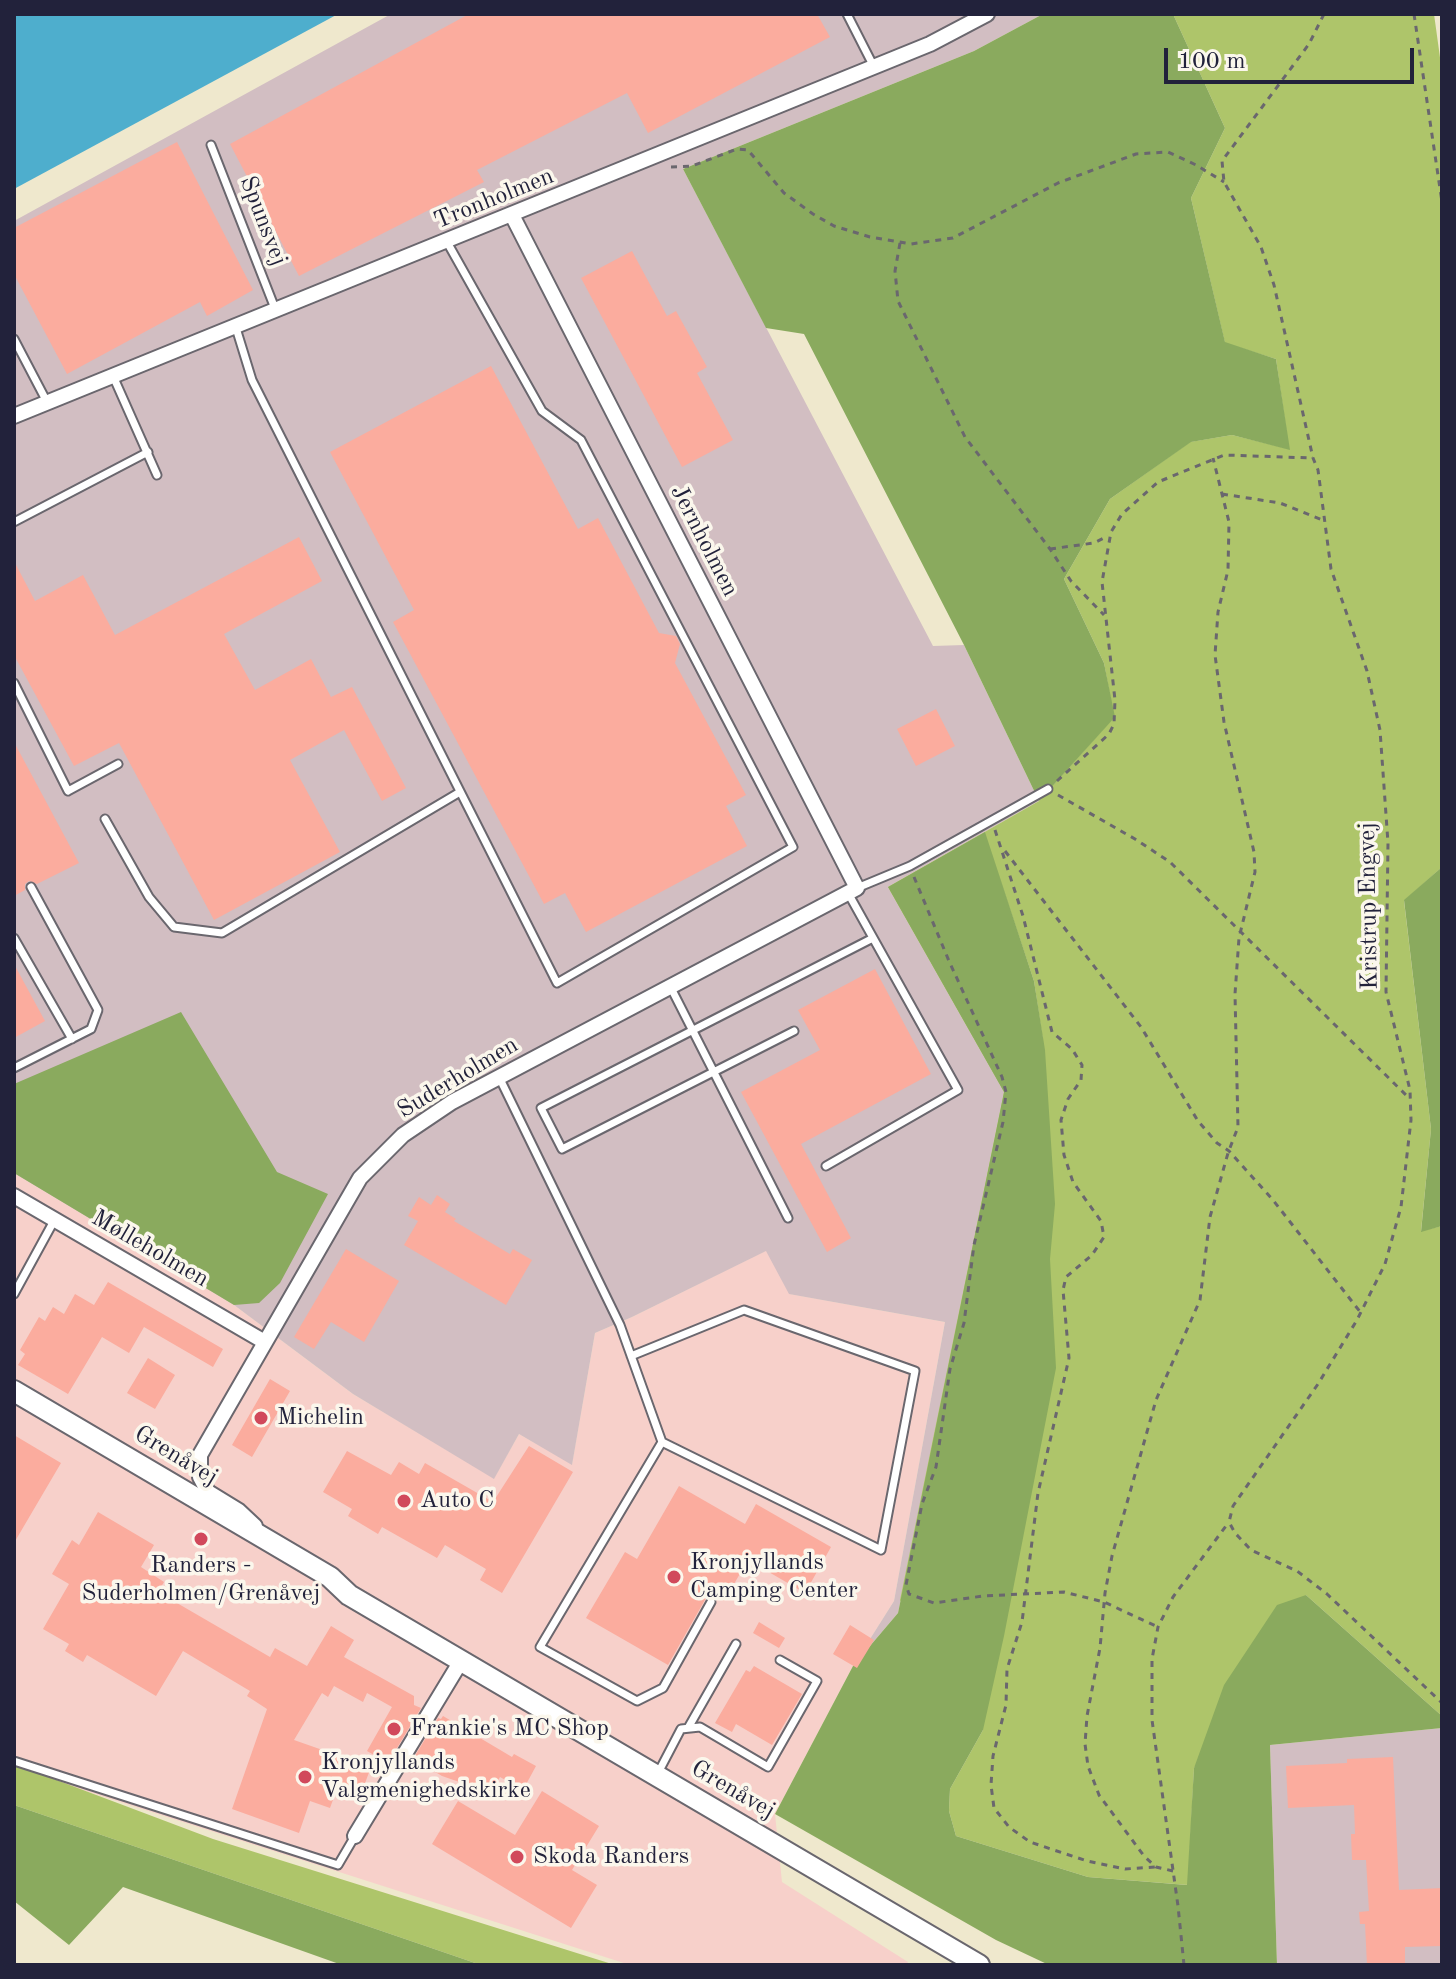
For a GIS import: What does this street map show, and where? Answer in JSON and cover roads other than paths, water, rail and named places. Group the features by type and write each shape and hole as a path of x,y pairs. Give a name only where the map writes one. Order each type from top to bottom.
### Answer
{"street":[{"name":"Tronholmen","path":"14,416 930,44 987,14"},
{"name":"Jernholmen","path":"512,215 852,890"},
{"name":"Suderholmen","path":"277,1546 239,1511 208,1492 200,1477 200,1455 263,1341 360,1178 403,1135 452,1102 852,890"},
{"name":"Mølleholmen","path":"14,1196 263,1341"},
{"name":"Grenåvej","path":"14,1391 330,1577 349,1595 979,1965"},
{"name":"Grenåvej","path":"14,1407 327,1590 349,1595"},
{"path":"355,1836 461,1661"}],"lane":[{"path":"847,14 874,67"},
{"name":"Spunsvej","path":"211,145 277,311"},
{"path":"236,328 252,380 557,983 793,847 581,440 542,411 447,242"},
{"path":"14,339 47,402"},
{"path":"113,376 157,475"},
{"path":"14,522 148,452"},
{"path":"14,683 68,791 118,764"},
{"path":"826,1166 958,1090 873,938 852,890 910,866 1048,789"},
{"path":"105,819 149,897 174,927 222,933 460,792"},
{"path":"14,1068 91,1029 98,1010 31,887"},
{"path":"14,938 72,1039"},
{"path":"794,1031 562,1149 541,1108 873,938"},
{"path":"670,986 788,1218"},
{"path":"499,1077 620,1325 631,1356 662,1442 881,1550 915,1371 744,1310 631,1356"},
{"path":"14,1294 55,1219"},
{"path":"662,1442 540,1647 637,1701 663,1688 711,1602"},
{"path":"688,1728 736,1644"},
{"path":"656,1776 681,1729 700,1727 768,1767 817,1681 780,1660"},
{"path":"14,1761 338,1865 355,1836"}],"water":[{"path":"14,14 338,14 14,189"}],"place":[{"name":"Michelin","path":"261,1418"},
{"name":"Auto C","path":"404,1501"},
{"name":"Randers - Suderholmen/Grenåvej","path":"201,1539"},
{"name":"Kronjyllands Camping Center","path":"674,1577"},
{"name":"Frankie's MC Shop","path":"394,1729"},
{"name":"Kronjyllands Valgmenighedskirke","path":"305,1777"},
{"name":"Skoda Randers","path":"517,1857"}]}
